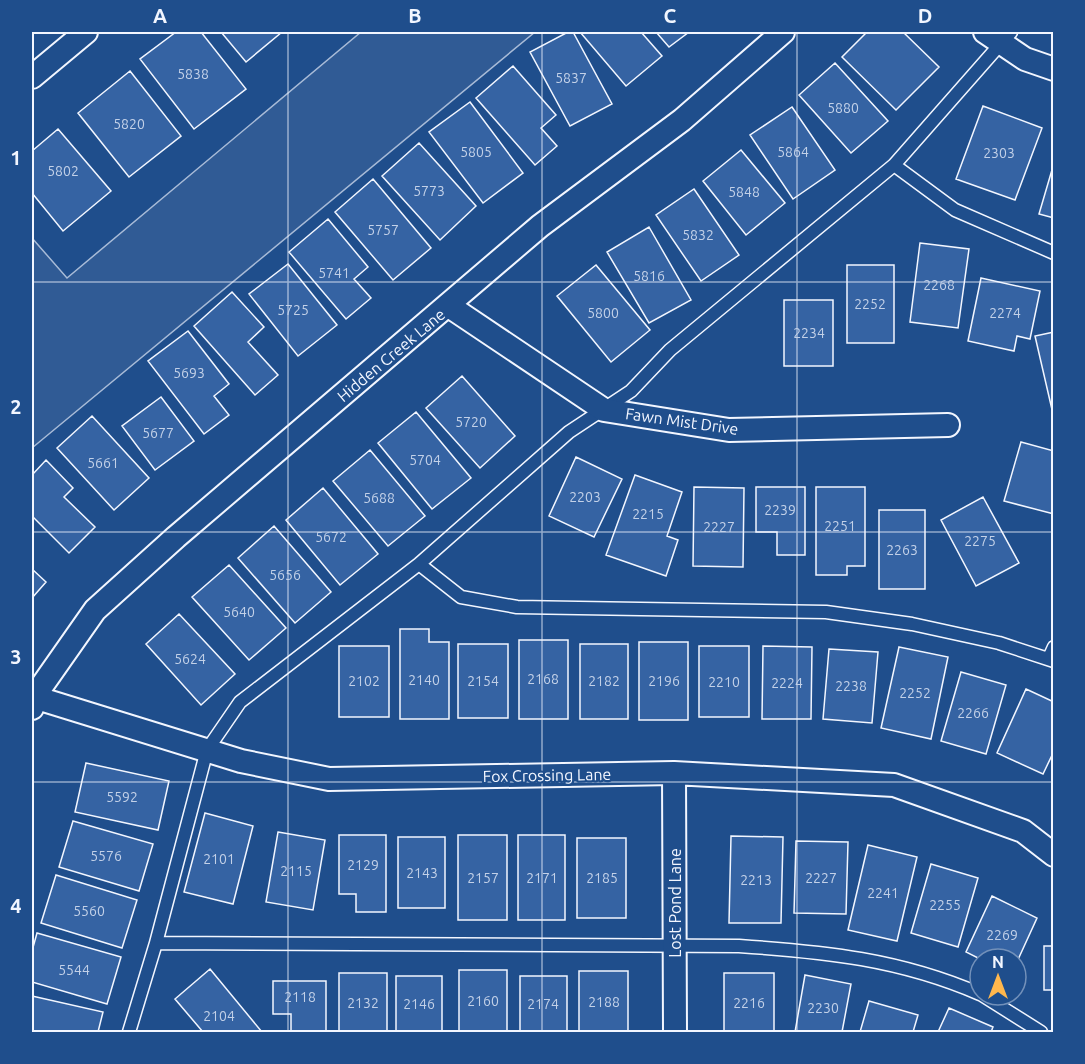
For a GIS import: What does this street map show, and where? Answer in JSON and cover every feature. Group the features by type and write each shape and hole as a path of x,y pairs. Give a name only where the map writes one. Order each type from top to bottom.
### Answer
{"street":[{"path":"32,77 86,32"},
{"name":"Hidden Creek Lane","path":"33,703 95,610 185,529 540,226 682,120 783,32"},
{"path":"999,36 1025,59 1053,69"},
{"name":"Fawn Mist Drive","path":"449,306 604,410 729,430 948,425"},
{"name":"Fox Crossing Lane","path":"33,703 242,760 329,779 675,773 894,785 1023,831 1053,855"},
{"name":"Lost Pond Lane","path":"675,773 675,1032"}],"lane":[{"path":"129,1032 156,943 207,750 240,702 419,564 570,432 631,391 670,350 894,165 999,36"},
{"path":"894,165 955,210 1053,253"},
{"path":"419,564 460,597 517,608 826,612 912,624 1052,655"},
{"path":"156,943 739,946 824,951 903,966 968,989"},
{"path":"1002,1007 1041,1032"}],"shaded area":[{"path":"361,32 535,32 32,448 32,238 67,278"}],"building":[{"path":"176,32 201,32 246,89 194,129 140,59"},
{"path":"221,32 282,32 246,62"},
{"path":"568,32 573,32 612,104 570,126 530,52"},
{"path":"580,32 641,32 662,56 626,86"},
{"path":"656,32 689,32 669,47"},
{"path":"867,32 903,32 939,67 896,110 842,57"},
{"path":"835,63 888,121 851,153 799,95"},
{"path":"513,66 556,115 541,128 557,146 535,165 476,98"},
{"path":"130,71 181,136 129,177 78,113"},
{"path":"470,102 523,173 483,203 429,132"},
{"path":"983,106 1042,128 1015,200 956,179"},
{"path":"792,107 835,170 793,199 750,135"},
{"path":"58,129 111,191 63,231 32,193 32,151"},
{"path":"419,143 476,206 440,240 382,176"},
{"path":"741,150 785,203 746,235 703,181"},
{"path":"1054,163 1054,218 1039,214"},
{"path":"373,179 431,248 393,280 335,212"},
{"path":"694,189 739,255 701,281 656,215"},
{"path":"328,219 368,267 354,279 371,298 346,319 289,252"},
{"path":"649,227 691,300 649,323 607,252"},
{"path":"920,243 969,249 958,328 910,322"},
{"path":"288,264 337,325 298,356 249,294"},
{"path":"596,265 650,330 611,362 557,296"},
{"path":"847,265 894,265 894,343 847,343"},
{"path":"981,278 1040,291 1030,339 1017,336 1014,351 968,341"},
{"path":"232,292 264,327 248,342 278,375 255,395 194,326"},
{"path":"784,300 833,300 833,366 784,366"},
{"path":"188,331 229,384 214,396 229,415 204,434 148,361"},
{"path":"1054,332 1054,414 1053,414 1035,336"},
{"path":"462,376 515,436 480,468 426,408"},
{"path":"161,397 194,441 155,470 122,426"},
{"path":"416,412 471,478 432,509 378,443"},
{"path":"92,416 149,478 114,510 57,448"},
{"path":"1021,442 1054,451 1054,514 1004,501"},
{"path":"370,450 425,516 388,546 333,481"},
{"path":"576,457 622,479 594,537 549,516"},
{"path":"46,460 73,488 64,497 95,527 69,553 32,516 32,475"},
{"path":"635,475 682,492 667,536 678,540 666,576 606,555"},
{"path":"694,487 744,488 743,567 693,566"},
{"path":"756,487 805,487 805,555 777,555 777,532 756,532"},
{"path":"816,487 865,487 865,566 847,566 847,575 816,575"},
{"path":"323,488 378,554 340,585 286,520"},
{"path":"983,497 1019,563 976,586 941,520"},
{"path":"879,510 925,510 925,589 879,589"},
{"path":"274,526 331,592 295,623 238,558"},
{"path":"229,565 286,628 249,660 192,597"},
{"path":"32,569 46,582 32,598"},
{"path":"179,614 235,674 201,705 146,644"},
{"path":"400,629 429,629 429,642 449,642 449,719 400,719"},
{"path":"519,640 568,640 568,719 519,719"},
{"path":"639,642 688,642 688,720 639,720"},
{"path":"458,644 508,644 508,718 458,718"},
{"path":"580,644 628,644 628,719 580,719"},
{"path":"339,646 389,646 389,717 339,717"},
{"path":"699,646 749,646 749,717 699,717"},
{"path":"763,646 812,647 811,719 762,719"},
{"path":"899,647 948,657 931,739 881,728"},
{"path":"829,649 878,652 872,723 823,719"},
{"path":"961,672 1006,685 986,754 941,741"},
{"path":"1026,689 1054,702 1054,751 1043,774 997,753"},
{"path":"86,763 169,781 158,830 75,812"},
{"path":"205,813 253,826 233,904 184,892"},
{"path":"73,821 153,844 139,891 59,867"},
{"path":"278,832 325,840 313,910 266,902"},
{"path":"339,835 386,835 386,912 356,912 356,894 339,894"},
{"path":"458,835 507,835 507,920 458,920"},
{"path":"518,835 565,835 565,920 518,920"},
{"path":"731,836 783,837 781,923 729,923"},
{"path":"398,837 445,837 445,908 398,908"},
{"path":"577,838 626,838 626,918 577,918"},
{"path":"796,841 848,842 846,914 794,913"},
{"path":"868,845 917,857 897,941 848,930"},
{"path":"931,864 978,878 958,947 911,933"},
{"path":"56,875 137,900 122,948 41,923"},
{"path":"992,896 1037,918 1024,947 968,947"},
{"path":"37,933 121,957 107,1004 32,982 32,951"},
{"path":"1044,946 1054,946 1054,990 1044,990"},
{"path":"210,969 262,1032 203,1032 175,999"},
{"path":"459,970 507,970 507,1032 459,1032"},
{"path":"579,971 628,971 628,1032 579,1032"},
{"path":"339,973 387,973 387,1032 339,1032"},
{"path":"724,973 774,973 774,1032 724,1032"},
{"path":"805,975 851,984 842,1032 795,1032"},
{"path":"396,976 442,976 442,1032 396,1032"},
{"path":"520,976 567,976 567,1032 520,1032"},
{"path":"273,981 326,981 326,1032 291,1032 291,1014 273,1014"},
{"path":"32,996 103,1012 98,1032 32,1032"},
{"path":"869,1001 918,1015 913,1032 860,1032"},
{"path":"949,1008 993,1027 991,1032 938,1032"}]}
